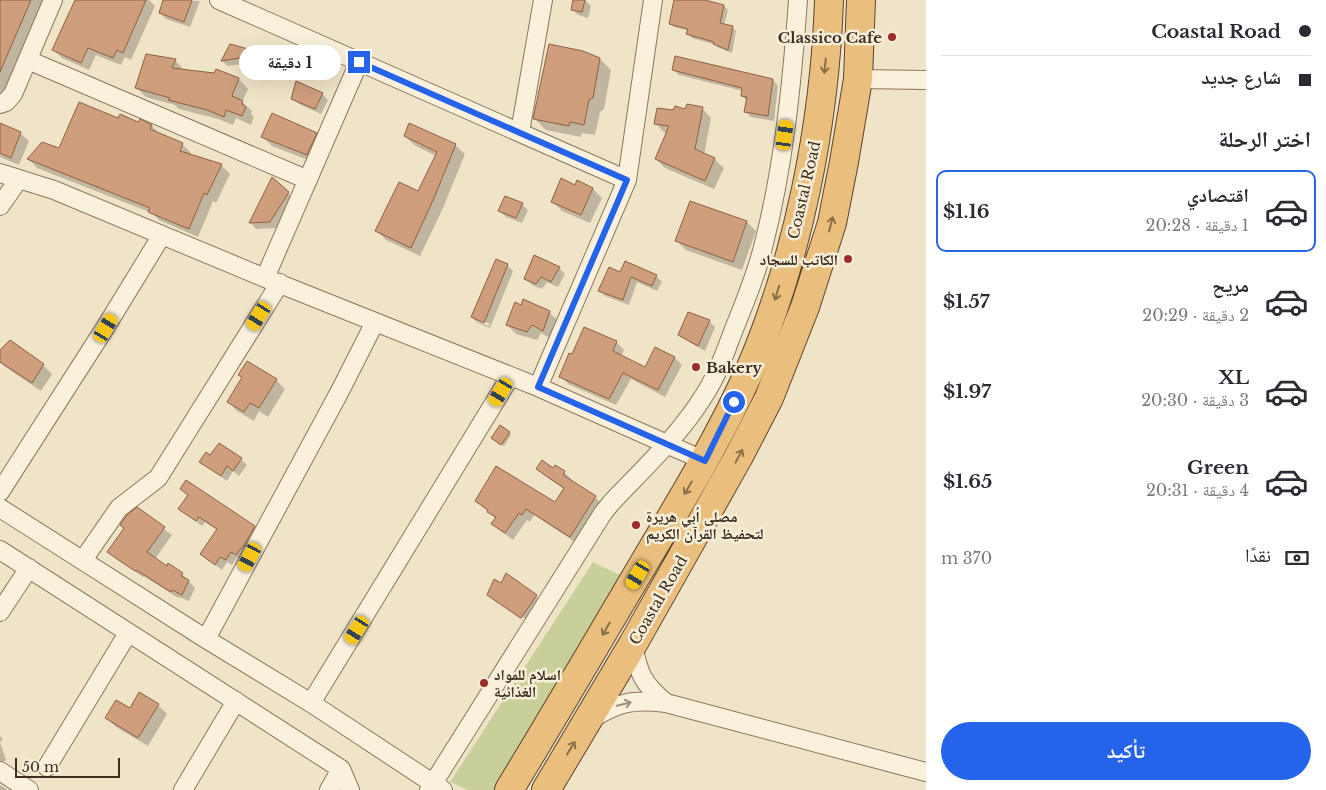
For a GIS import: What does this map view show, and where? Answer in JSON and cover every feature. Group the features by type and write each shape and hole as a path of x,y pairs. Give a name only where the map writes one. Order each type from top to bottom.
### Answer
{"highway":[{"name":"Coastal Road","path":"509,790 705,461 749,371 770,315 806,192 817,132 825,66 829,0"},
{"name":"Coastal Road","path":"546,790 698,530 769,398 806,307 832,223 858,79 861,0"}],"street":[{"path":"0,104 10,99 53,0"},
{"path":"219,0 627,180"},
{"path":"520,132 543,0"},
{"path":"538,387 627,180 653,0"},
{"path":"0,508 206,639 311,703 435,788 603,513 611,502 668,444 690,417 714,377 747,296 763,248 781,166 789,104 798,0"},
{"path":"28,60 308,180"},
{"path":"83,560 119,508 158,478 272,281 308,180 359,62"},
{"path":"858,79 926,80"},
{"path":"0,173 54,190 272,281 538,387 705,461"},
{"path":"0,206 19,179"},
{"path":"0,492 106,328 162,235"},
{"path":"206,639 340,391 375,322"},
{"path":"311,703 510,377"},
{"path":"0,550 341,769 350,790"},
{"path":"0,612 29,568"},
{"path":"46,767 128,633"},
{"path":"633,644 640,676 666,703"},
{"path":"183,790 236,701"},
{"path":"587,722 615,706 630,702 666,703 926,772"},
{"path":"329,790 341,769"},
{"path":"0,771 29,790"}],"green space":[{"path":"593,562 628,579 498,790 468,790 450,782"}],"building":[{"path":"0,0 31,0 0,72"},
{"path":"75,0 146,0 123,53 117,50 113,58 88,48 81,63 52,50"},
{"path":"163,0 192,0 184,22 159,13"},
{"path":"573,0 585,0 582,12 571,10"},
{"path":"674,0 705,0 724,5 720,23 733,26 728,50 713,44 714,42 686,34 688,29 669,24"},
{"path":"230,44 266,54 221,61"},
{"path":"549,44 583,51 600,58 593,98 589,100 584,125 570,122 569,126 533,119"},
{"path":"146,54 176,59 172,68 214,73 216,69 239,78 232,96 243,101 242,104 246,107 242,116 226,110 224,117 135,88"},
{"path":"675,56 773,79 768,116 744,112 747,97 741,96 742,88 672,70"},
{"path":"296,81 323,93 315,109 291,99"},
{"path":"79,102 118,118 120,114 138,122 140,119 152,125 150,129 183,143 180,151 222,164 207,195 204,193 189,229 148,212 150,208 27,159 42,142 59,148"},
{"path":"687,104 703,107 695,149 715,158 705,181 655,159 669,126 654,124 657,108 673,110 675,106 685,109"},
{"path":"272,113 317,133 307,155 261,137"},
{"path":"0,123 21,132 11,158 0,153"},
{"path":"409,123 456,144 411,248 375,231 399,182 418,191 437,152 404,136"},
{"path":"272,177 289,192 270,222 249,223"},
{"path":"561,178 575,185 577,180 593,188 581,215 551,202"},
{"path":"505,196 523,203 516,218 498,211"},
{"path":"690,201 747,221 733,262 675,241"},
{"path":"534,255 560,267 551,282 541,277 536,284 524,279"},
{"path":"496,259 508,264 484,323 471,317"},
{"path":"625,261 657,275 652,286 631,277 623,300 598,291 609,267 620,272"},
{"path":"523,299 550,311 543,331 532,325 527,332 506,325 515,302 521,305"},
{"path":"688,312 710,320 698,346 678,335"},
{"path":"584,327 617,341 613,351 645,367 655,347 675,357 658,390 623,373 609,399 559,377 569,353 572,354"},
{"path":"10,340 44,364 32,383 0,362 0,350"},
{"path":"247,361 277,379 259,408 250,403 244,412 227,402 242,377 238,375"},
{"path":"500,425 510,432 501,445 491,438"},
{"path":"219,443 242,458 233,471 227,466 221,476 199,462 206,452 210,455"},
{"path":"542,460 553,468 555,465 565,471 563,475 596,496 570,537 526,509 522,515 519,513 505,533 491,524 496,517 475,501 496,466 555,502 564,488 536,469"},
{"path":"186,480 255,526 244,546 236,555 231,552 226,560 220,557 215,565 200,554 217,529 199,517 196,521 178,509 188,495 180,489"},
{"path":"137,507 165,527 147,552 167,566 168,563 183,573 181,576 189,580 182,595 172,590 171,592 107,552 124,528 120,525 127,515"},
{"path":"506,573 537,595 521,618 487,595 494,579 501,583"},
{"path":"139,692 159,704 138,738 105,718 116,700 130,708"}],"place":[{"name":"Classico Cafe","path":"892,37"},
{"name":"الكاتب للسجاد","path":"848,259"},
{"name":"Bakery","path":"696,367"},
{"name":"مصلى أبي هريرة لتحفيظ القرآن الكريم","path":"636,525"},
{"name":"اسلام للمواد الغذائية","path":"484,683"}],"route":[{"path":"359,62 627,180 538,387 705,461 734,402"}]}
